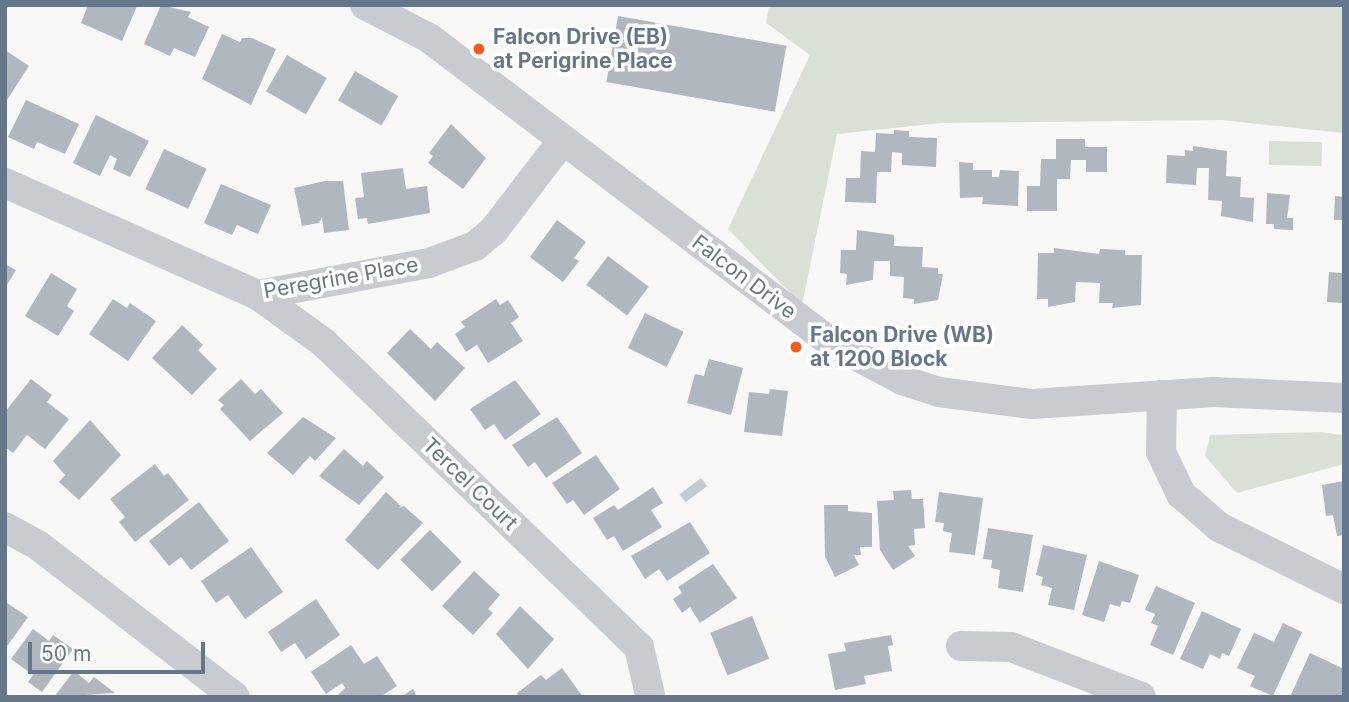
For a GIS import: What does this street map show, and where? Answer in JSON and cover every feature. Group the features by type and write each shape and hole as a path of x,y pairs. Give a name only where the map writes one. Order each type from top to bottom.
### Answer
{"street":[{"name":"Falcon Drive","path":"365,5 429,38 829,341 902,380 939,392 1032,404 1162,395 1284,393 1344,398"},
{"name":"Peregrine Place","path":"5,183 258,295 429,263 475,246 494,230 563,140"},
{"name":"Tercel Court","path":"258,295 324,343 639,647 650,695"},
{"path":"1162,395 1161,452 1181,494 1219,527 1344,589"},
{"path":"5,527 50,554 235,697"},
{"path":"961,646 1011,648 1141,697"}],"shaded area":[{"path":"769,5 1344,5 1344,133 1221,120 941,123 837,134 802,305 728,229 810,55 766,23"},
{"path":"1269,141 1322,142 1322,166 1269,165"},
{"path":"1320,432 1344,435 1344,464 1237,493 1205,456 1210,435"},
{"path":"701,478 707,486 685,502 679,494"}],"building":[{"path":"88,5 137,6 122,41 81,23"},
{"path":"161,5 191,12 188,17 209,27 195,57 174,48 170,56 144,44"},
{"path":"618,16 786,46 775,112 606,82"},
{"path":"222,34 240,42 242,38 252,38 276,49 251,105 202,79"},
{"path":"5,50 29,66 5,103"},
{"path":"287,55 327,78 306,114 266,91"},
{"path":"355,71 398,96 381,125 338,100"},
{"path":"26,100 79,124 65,154 37,142 34,149 8,137"},
{"path":"96,115 149,141 130,177 113,169 117,159 110,155 100,176 73,163"},
{"path":"451,124 486,158 463,189 428,163 433,156 429,153"},
{"path":"894,130 909,131 909,137 937,138 936,167 902,165 902,153 892,152 891,172 877,172 876,203 845,202 846,178 860,178 861,151 875,152 876,133 894,134"},
{"path":"1056,139 1085,139 1085,147 1107,147 1107,172 1086,172 1086,160 1071,160 1070,179 1057,179 1057,211 1027,211 1027,186 1040,186 1041,159 1056,159"},
{"path":"1193,146 1227,151 1226,176 1241,177 1240,197 1254,198 1253,222 1221,216 1222,201 1208,200 1209,168 1197,168 1196,185 1166,183 1167,155 1185,156 1185,150 1193,151"},
{"path":"164,149 207,169 188,209 145,189"},
{"path":"959,162 973,163 973,170 992,170 992,177 999,177 1000,170 1019,171 1018,206 982,204 983,197 960,198"},
{"path":"403,168 406,189 427,186 430,213 368,224 367,218 358,219 355,198 364,197 361,173"},
{"path":"325,181 343,181 349,230 324,233 322,217 319,223 302,226 294,188"},
{"path":"221,184 271,205 258,234 237,225 232,235 204,223"},
{"path":"1267,193 1290,195 1287,218 1293,218 1293,230 1274,229 1274,224 1266,224"},
{"path":"1335,196 1344,197 1344,228 1342,220 1334,220"},
{"path":"557,220 586,242 574,258 579,261 563,282 530,257"},
{"path":"857,230 894,235 894,246 923,247 922,267 938,268 938,274 943,274 938,300 914,304 914,299 903,298 904,277 890,276 890,261 874,261 873,280 846,285 847,274 840,273 841,250 856,250"},
{"path":"1054,248 1099,254 1100,249 1125,250 1125,255 1142,255 1141,305 1112,308 1113,303 1099,303 1100,283 1076,282 1075,302 1048,307 1048,299 1037,299 1038,253 1054,253"},
{"path":"608,256 649,287 627,315 586,285"},
{"path":"5,264 16,270 5,288"},
{"path":"1329,272 1344,273 1342,303 1327,302"},
{"path":"51,273 77,289 67,306 74,311 58,336 25,316"},
{"path":"113,299 127,308 130,303 156,321 128,361 89,334"},
{"path":"496,299 500,305 508,300 519,317 511,323 523,341 488,363 477,345 466,352 455,334 465,327 461,322"},
{"path":"645,313 684,332 667,367 628,348"},
{"path":"182,325 203,345 198,350 217,369 192,395 152,358"},
{"path":"410,329 431,349 437,342 465,368 435,401 387,353"},
{"path":"709,359 743,368 731,415 687,403 695,374 704,376"},
{"path":"31,379 52,395 47,402 69,419 45,449 27,435 13,453 5,447 5,412"},
{"path":"241,379 255,394 261,389 283,413 250,441 220,409 224,405 218,400"},
{"path":"515,380 541,414 505,440 494,424 485,430 470,409"},
{"path":"770,389 788,391 782,436 744,432 749,392 769,394"},
{"path":"303,417 336,438 315,461 310,456 293,475 267,453"},
{"path":"557,417 582,453 546,478 535,462 528,467 512,445"},
{"path":"90,420 121,455 79,500 59,482 65,475 53,461"},
{"path":"344,449 363,466 367,461 384,477 359,505 319,476"},
{"path":"596,455 620,489 584,515 573,500 567,504 552,483"},
{"path":"155,464 164,476 168,473 189,500 135,542 119,522 125,517 110,499"},
{"path":"1344,481 1344,535 1337,536 1333,515 1326,516 1322,485"},
{"path":"653,487 663,503 651,510 662,527 623,551 614,536 607,540 593,518 614,505 618,510"},
{"path":"911,490 912,499 923,499 925,528 914,529 915,545 908,546 915,556 893,570 880,550 877,501 894,500 893,491"},
{"path":"386,492 401,506 399,508 404,506 423,523 378,570 345,540"},
{"path":"939,492 983,498 975,555 949,552 952,533 943,531 944,523 935,522"},
{"path":"199,502 229,541 191,570 181,557 169,566 149,541"},
{"path":"824,505 848,505 848,511 872,513 872,547 860,547 861,555 854,555 859,565 835,577 825,556"},
{"path":"690,522 710,553 667,581 659,569 645,579 631,556"},
{"path":"988,528 1033,535 1023,592 998,588 1000,570 991,568 992,560 983,559"},
{"path":"430,530 462,562 432,592 400,560"},
{"path":"1043,545 1087,555 1074,610 1048,605 1052,588 1041,585 1043,577 1036,575"},
{"path":"251,547 283,592 245,619 228,595 216,603 201,581"},
{"path":"1099,561 1139,575 1130,603 1122,601 1120,607 1110,604 1104,622 1082,615"},
{"path":"713,564 737,598 700,623 690,607 682,613 673,599 682,593 678,587"},
{"path":"474,571 500,595 488,609 493,613 473,635 442,606"},
{"path":"1156,586 1195,603 1173,655 1150,645 1158,626 1151,623 1155,614 1145,610"},
{"path":"316,599 340,635 306,659 295,643 281,652 268,632"},
{"path":"7,603 28,617 5,649 5,605"},
{"path":"520,606 554,639 528,669 496,634"},
{"path":"1202,611 1241,629 1229,656 1222,653 1220,659 1210,654 1203,669 1180,659"},
{"path":"752,616 769,659 728,676 710,633"},
{"path":"1283,623 1302,632 1273,696 1250,686 1255,676 1237,668 1254,633 1274,642"},
{"path":"33,629 49,641 53,635 73,649 42,692 28,682 33,675 11,659"},
{"path":"891,635 893,645 888,646 892,671 864,676 866,684 835,690 828,654 846,651 844,643"},
{"path":"351,645 364,664 377,656 397,686 380,697 336,697 345,688 342,683 326,694 311,672"},
{"path":"1310,653 1344,669 1342,697 1290,697"},
{"path":"562,668 583,697 520,697 517,693 541,675 546,680"},
{"path":"74,671 89,683 94,677 115,693 54,697"},
{"path":"413,689 417,697 401,697"}],"place":[{"name":"Falcon Drive (EB) at Perigrine Place","path":"479,49"},
{"name":"Falcon Drive (WB) at 1200 Block","path":"796,347"}]}
